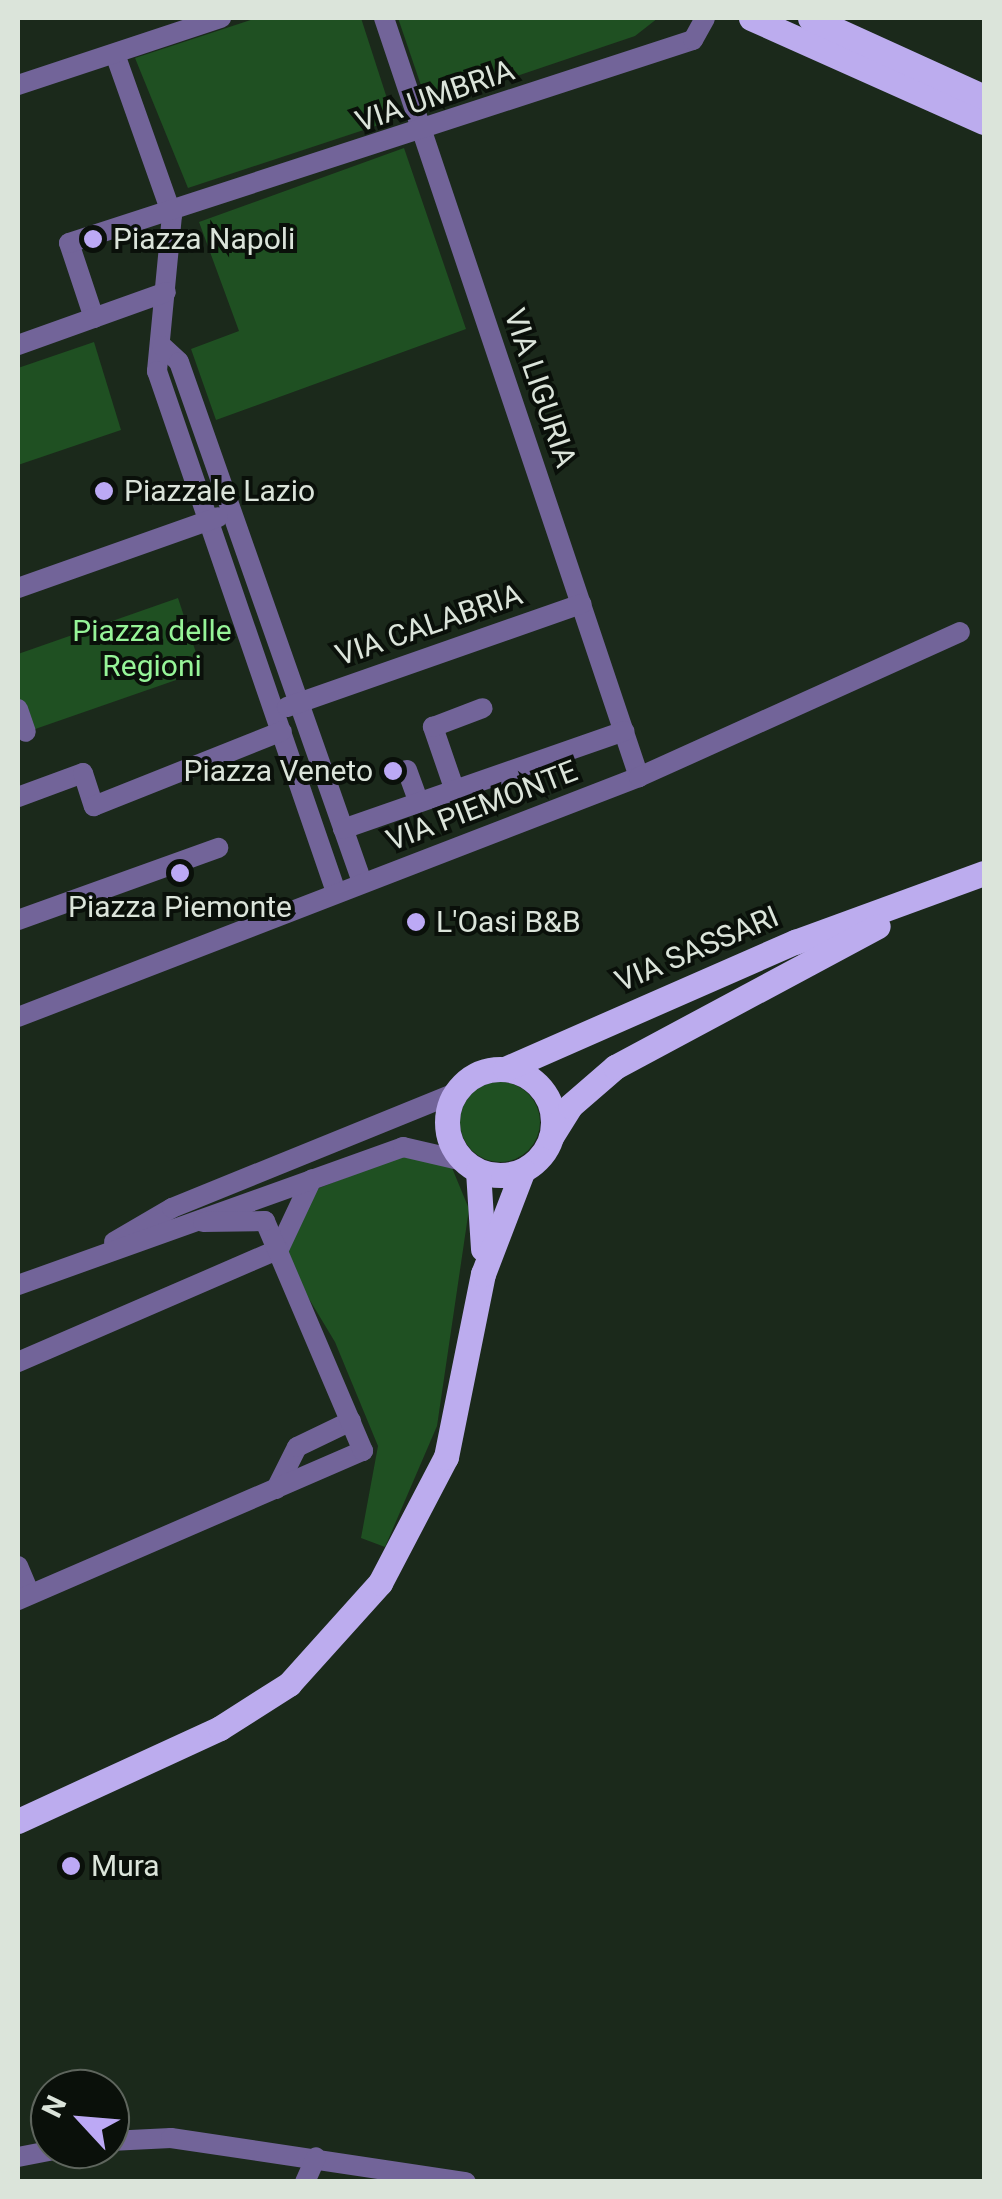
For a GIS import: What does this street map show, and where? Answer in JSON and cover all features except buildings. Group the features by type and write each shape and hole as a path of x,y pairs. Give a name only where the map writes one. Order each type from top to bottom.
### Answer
{"main road":[{"path":"751,18 969,98"},
{"path":"810,18 969,98 984,122"},
{"name":"VIA SASSARI","path":"550,1137 570,1106 615,1067 919,902 984,873"},
{"name":"VIA SASSARI","path":"504,1069 796,942 919,902"},
{"path":"18,1821 220,1728 336,1640 418,1524 446,1457 483,1274 523,1170 550,1137 546,1097 504,1069 477,1074 455,1093 448,1134 471,1166 483,1274"},
{"path":"471,1166 523,1170"}],"street":[{"path":"18,85 221,18"},
{"name":"VIA LIGURIA","path":"384,18 640,778"},
{"name":"VIA UMBRIA","path":"172,215 693,40 705,18"},
{"path":"115,54 172,215 158,371 336,892"},
{"path":"94,318 68,243 172,215"},
{"path":"18,345 166,292"},
{"path":"162,346 180,362 362,882"},
{"path":"18,588 233,512"},
{"name":"VIA CALABRIA","path":"275,710 581,604"},
{"name":"VIA PIEMONTE","path":"18,1017 640,778 960,632"},
{"path":"454,788 433,727 483,708"},
{"path":"18,709 26,732"},
{"path":"343,830 624,731"},
{"path":"18,797 84,773 94,806 282,732"},
{"path":"408,770 418,801"},
{"path":"18,920 218,848"},
{"path":"84,1259 172,1208 455,1093"},
{"path":"18,1286 403,1147 471,1166"},
{"path":"18,1362 279,1248 312,1178"},
{"path":"18,1566 24,1597 363,1452 279,1248 252,1214 203,1222"},
{"path":"276,1489 297,1447 350,1422"},
{"path":"130,2140 171,2138 466,2182"},
{"path":"306,2182 316,2157"}],"green space":[{"path":"257,18 361,18 394,120 188,188 135,58"},
{"path":"398,18 658,18 635,36 428,106"},
{"path":"404,148 466,329 216,420 191,349 239,331 199,222"},
{"path":"94,342 121,430 18,465 18,368"},
{"name":"Piazza delle Regioni","path":"178,598 202,671 18,735 18,654"},
{"path":"500,1082 515,1085 528,1094 537,1107 537,1137 528,1150 515,1159 500,1162 485,1159 472,1150 463,1137 460,1122 463,1107 472,1094 485,1085"},
{"path":"407,1154 450,1163 469,1209 437,1426 385,1547 361,1538 378,1446 335,1342 279,1249 301,1195"}],"place":[{"name":"Piazza Napoli","path":"93,239"},
{"name":"Piazzale Lazio","path":"104,491"},
{"name":"Piazza Veneto","path":"393,771"},
{"name":"Piazza Piemonte","path":"180,873"},
{"name":"L'Oasi B&B","path":"416,922"},
{"name":"Mura","path":"71,1866"}]}
